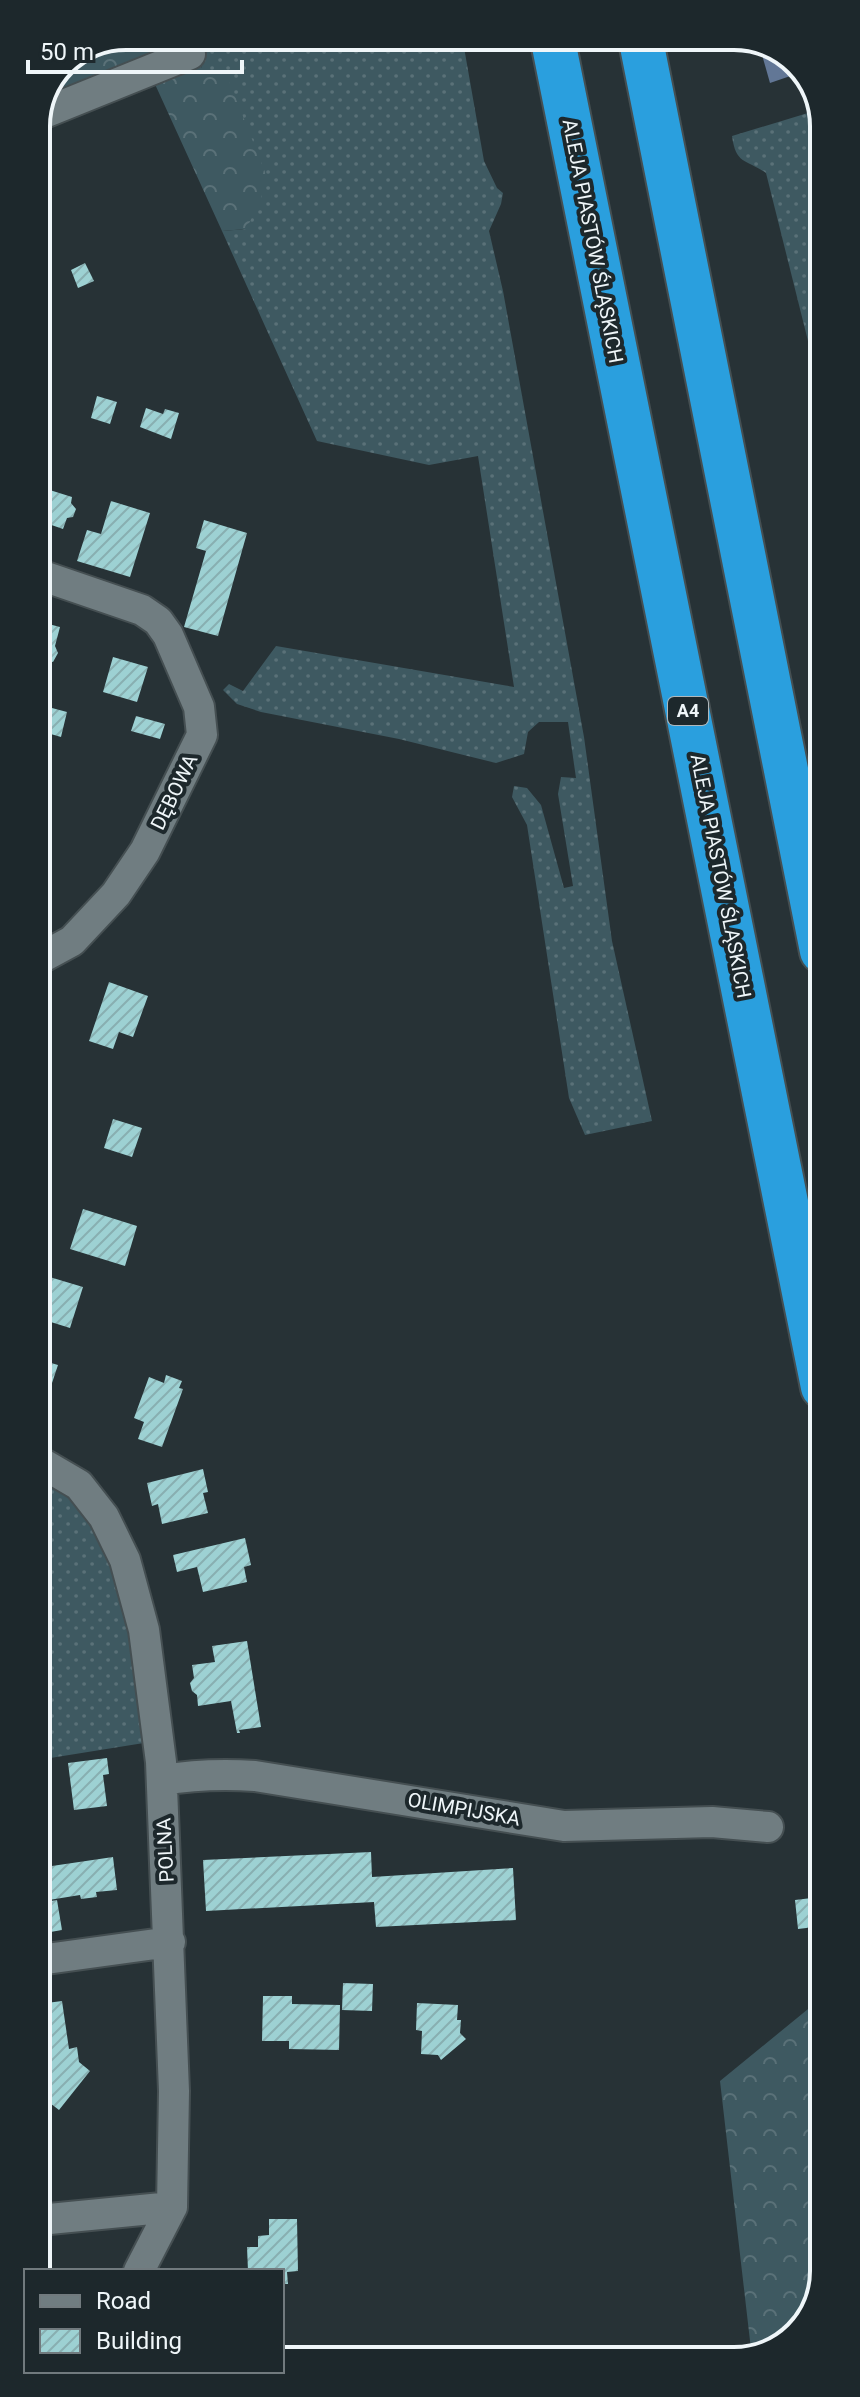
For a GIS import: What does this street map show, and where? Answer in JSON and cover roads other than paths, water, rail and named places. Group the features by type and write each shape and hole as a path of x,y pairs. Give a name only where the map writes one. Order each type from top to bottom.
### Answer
{"highway":[{"name":"ALEJA PIASTÓW ŚLĄSKICH","path":"555,50 810,1322"},
{"path":"643,50 810,891"}],"street":[{"path":"52,110 190,54"},
{"name":"DĘBOWA","path":"50,578 142,610 158,621 168,635 199,707 202,735 145,851 116,894 72,941 50,953"},
{"name":"POLNA","path":"50,1468 79,1485 104,1517 125,1560 144,1630 162,1780 174,2091 172,2207 140,2269"},
{"name":"OLIMPIJSKA","path":"162,1780 229,1774 255,1776 564,1826 712,1822 768,1827"},
{"path":"50,1958 170,1942"},
{"path":"50,2219 172,2207"}],"water":[{"path":"762,56 790,76 770,83"}]}
